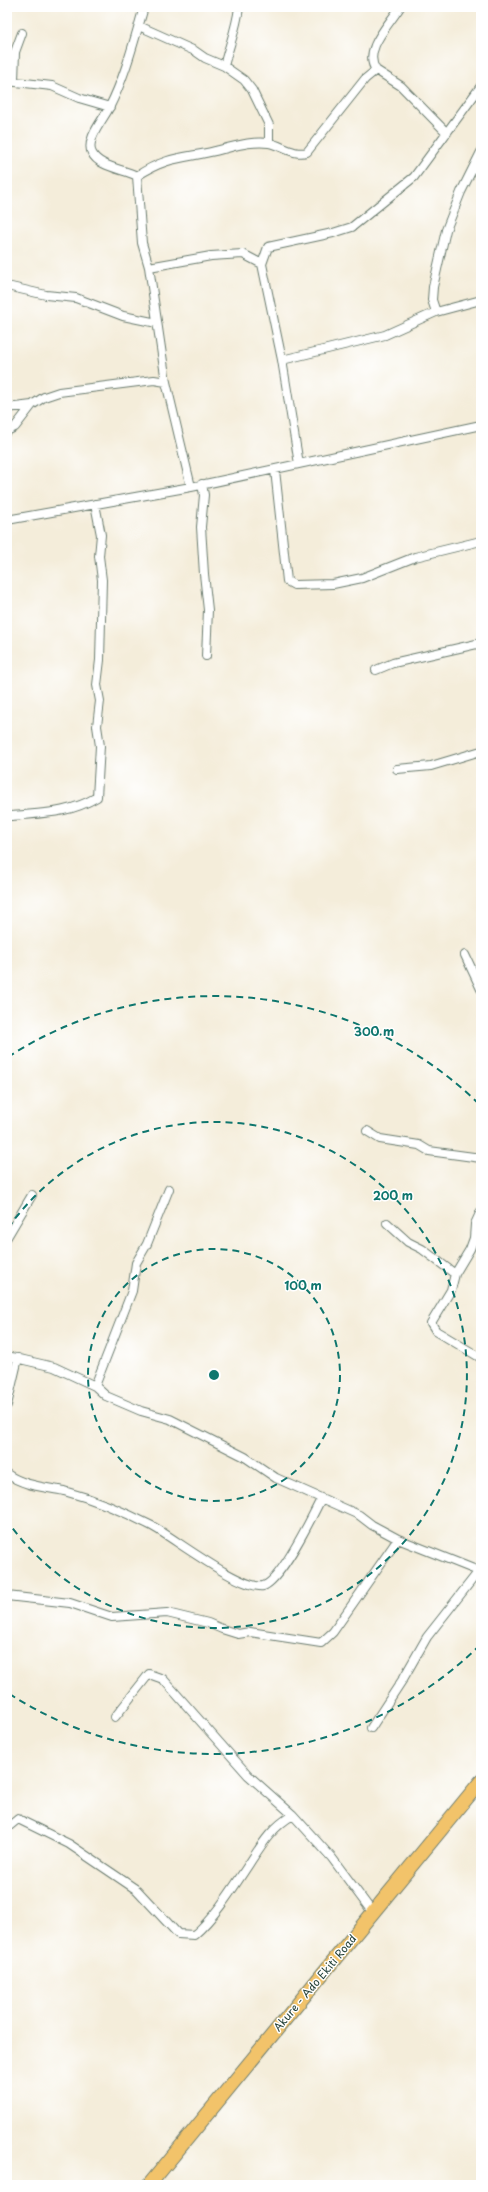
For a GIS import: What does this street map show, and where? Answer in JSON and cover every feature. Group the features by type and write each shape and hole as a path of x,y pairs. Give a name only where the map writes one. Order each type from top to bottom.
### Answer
{"main road":[{"name":"Akure - Ado Ekiti Road","path":"149,2185 481,1781"}],"street":[{"path":"137,176 96,160 91,151 91,140 110,107 123,74 144,7"},
{"path":"224,66 231,38 237,23 238,7"},
{"path":"400,7 372,51 371,60 376,70 401,86 447,133"},
{"path":"139,26 195,51 205,58 224,66 244,80 252,90 270,125 269,143"},
{"path":"22,33 15,52 10,81 52,86 79,98 110,107"},
{"path":"137,176 154,165 170,159 223,149 239,144 269,143 301,154 307,152 365,79 376,70"},
{"path":"299,464 282,360 262,264 268,247 333,234 352,227 414,176 481,86"},
{"path":"436,312 432,300 433,287 446,230 461,192 481,152"},
{"path":"137,176 142,243 149,267 166,382 191,487"},
{"path":"149,267 211,256 243,254 262,264"},
{"path":"7,286 46,295 76,298 123,316 157,323"},
{"path":"282,360 385,335 436,312 481,300"},
{"path":"7,431 15,427 32,405 44,397 58,392 154,380 166,382"},
{"path":"7,408 32,405"},
{"path":"7,520 191,487 481,425"},
{"path":"275,470 287,581 294,585 333,584 362,578 414,557 481,541"},
{"path":"202,484 204,495 201,527 208,610 206,656"},
{"path":"7,815 48,814 71,810 97,797 100,746 97,726 100,701 97,685 100,660 102,580 99,556 101,535 95,504"},
{"path":"376,670 393,663 481,643"},
{"path":"397,768 430,766 481,752"},
{"path":"465,955 481,988"},
{"path":"367,1131 380,1139 419,1145 429,1152 480,1159"},
{"path":"95,1386 132,1291 136,1263 147,1244 169,1189"},
{"path":"7,1237 32,1194"},
{"path":"481,1211 470,1249 455,1274 451,1290 431,1323 436,1331 481,1358"},
{"path":"387,1223 408,1242 426,1251 455,1274"},
{"path":"7,1356 54,1367 95,1386 106,1396 142,1411 170,1419 245,1457 276,1478 299,1487 321,1499 347,1508 398,1539 480,1571 427,1637 403,1679 371,1728"},
{"path":"7,1404 18,1358"},
{"path":"7,1474 16,1480 65,1492 118,1510 152,1526 222,1571 252,1585 262,1586 272,1582 281,1569 321,1499"},
{"path":"7,1596 70,1603 112,1617 167,1613 208,1623 222,1630 238,1634 250,1632 321,1643 333,1632 398,1539"},
{"path":"115,1718 149,1674 163,1679 248,1775 293,1815 332,1858 373,1913"},
{"path":"7,1828 18,1818 69,1844 137,1890 178,1934 194,1935 203,1927 226,1897 267,1836 280,1822 293,1815"}]}
